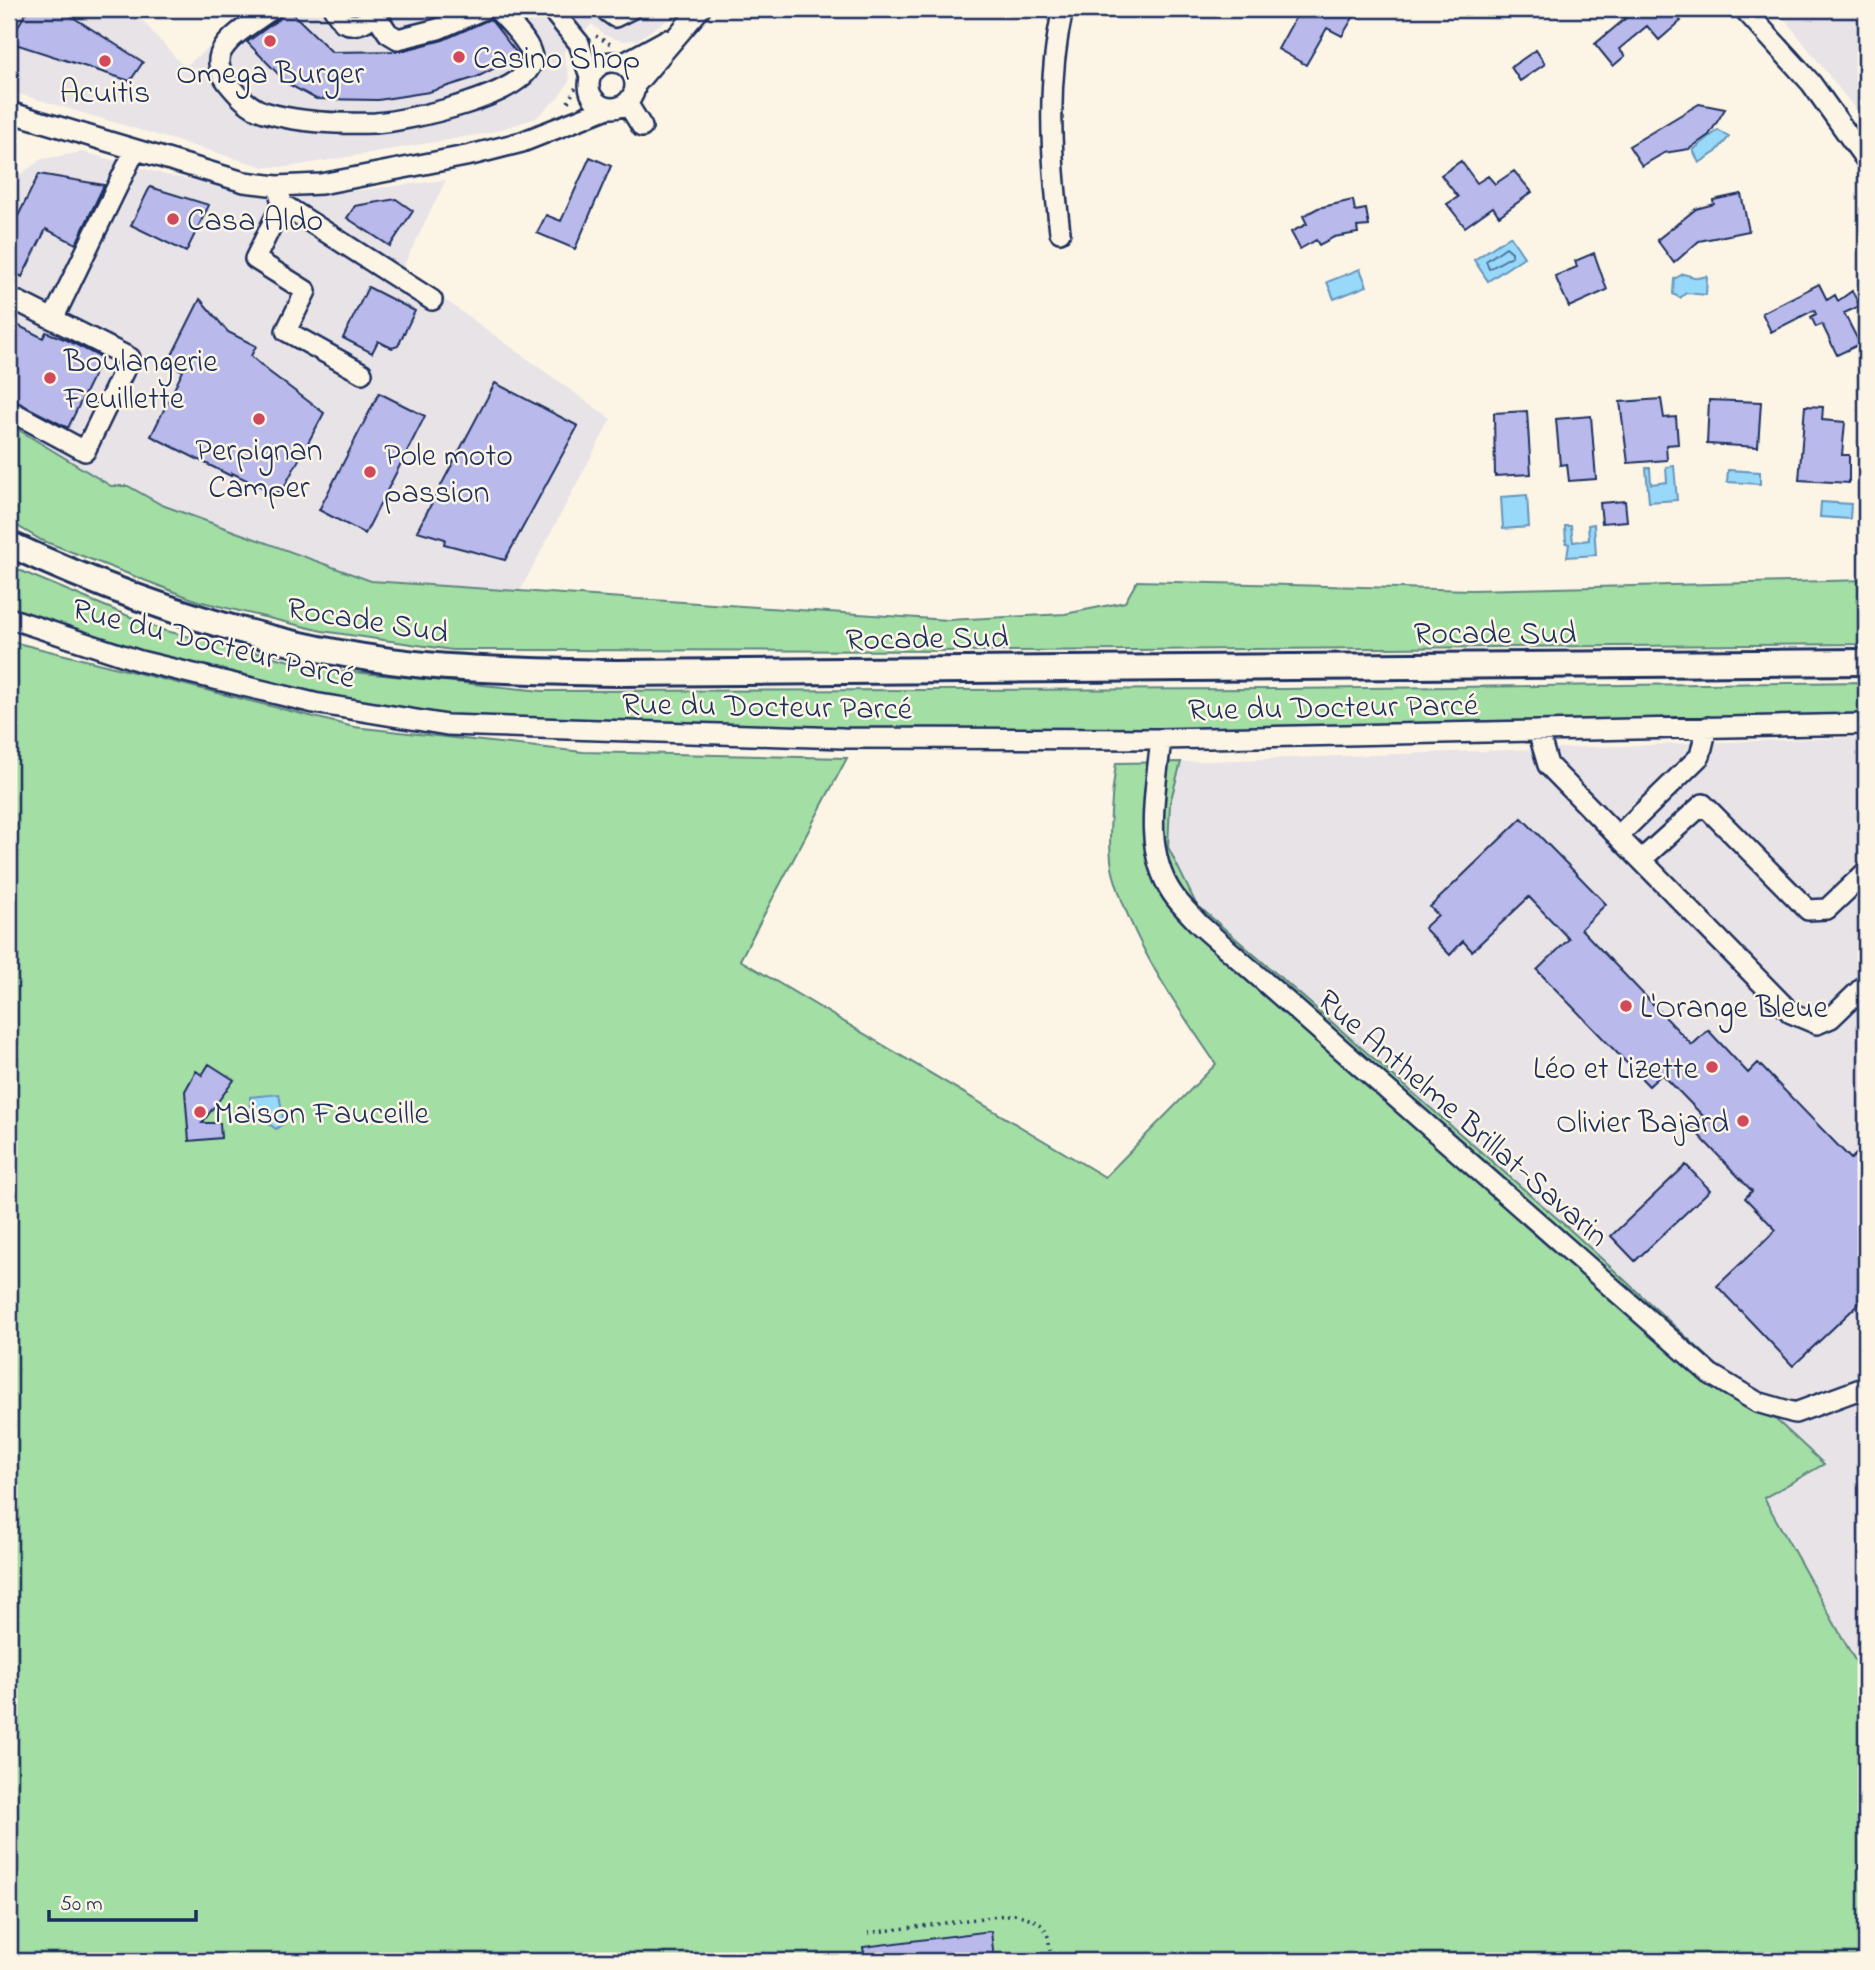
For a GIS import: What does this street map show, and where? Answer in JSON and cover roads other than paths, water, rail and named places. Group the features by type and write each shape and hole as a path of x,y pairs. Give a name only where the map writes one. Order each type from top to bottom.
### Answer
{"main road":[{"name":"Rocade Sud","path":"9,544 69,572 182,614 284,641 435,666 543,672 707,673 1866,662"}],"street":[{"path":"272,9 221,51 218,63 222,72 243,100 261,112 293,119 377,123 476,101 527,74 532,61 530,50 497,9"},
{"path":"334,9 338,17 350,25 364,23 374,11 387,33 398,39 438,29 484,9"},
{"path":"551,9 579,43 632,72 636,85"},
{"path":"604,9 615,17 631,9"},
{"path":"280,195 522,142 627,103 636,85 700,9"},
{"path":"1060,232 1051,159 1053,51 1063,9"},
{"path":"1744,9 1811,83 1866,160"},
{"path":"556,128 590,83 598,66 646,53 684,27"},
{"path":"579,43 596,102 608,108"},
{"path":"627,103 642,127"},
{"path":"9,112 280,195 432,300"},
{"path":"53,318 135,150"},
{"path":"280,195 255,259 306,291 286,331 362,373"},
{"path":"9,301 19,302 53,318 130,358 86,451 9,410"},
{"name":"Rue du Docteur Parcé","path":"9,618 154,664 314,703 447,725 843,738 1161,739 1866,724"},
{"path":"1618,836 1700,756 1707,726"},
{"path":"1538,731 1548,765 1791,1013 1817,1024 1831,1018 1866,984"},
{"name":"Rue Anthelme Brillat-Savarin","path":"1161,739 1153,823 1158,860 1171,892 1200,925 1710,1374 1757,1402 1795,1413 1866,1387"},
{"path":"1641,860 1703,804 1808,910 1827,909 1866,872"}],"water":[{"path":"1718,130 1729,137 1716,152 1699,163 1693,150"},
{"path":"1510,236 1524,257 1488,281 1474,260"},
{"path":"1360,269 1367,286 1334,299 1327,282"},
{"path":"1683,274 1698,278 1707,276 1706,295 1686,293 1680,298 1673,294 1674,279"},
{"path":"1674,466 1677,500 1649,502 1646,468 1650,468 1651,484 1667,482 1666,467"},
{"path":"1728,470 1760,472 1760,484 1727,482"},
{"path":"1527,495 1529,527 1503,529 1501,497"},
{"path":"1821,502 1851,504 1850,519 1820,517"},
{"path":"1594,524 1596,555 1567,557 1569,544 1566,543 1565,526 1571,526 1573,542 1589,540 1588,525"},
{"path":"279,1094 284,1123 276,1129 250,1110 250,1097"}],"place":[{"name":"Omega Burger","path":"270,41"},
{"name":"Casino Shop","path":"459,57"},
{"name":"Acuitis","path":"105,61"},
{"name":"Casa Aldo","path":"173,219"},
{"name":"Boulangerie Feuillette","path":"50,378"},
{"name":"Perpignan Camper","path":"259,419"},
{"name":"Pole moto passion","path":"370,472"},
{"name":"L'Orange Bleue","path":"1626,1006"},
{"name":"Léo et Lizette","path":"1712,1067"},
{"name":"Maison Fauceille","path":"200,1112"},
{"name":"Olivier Bajard","path":"1743,1121"}]}
